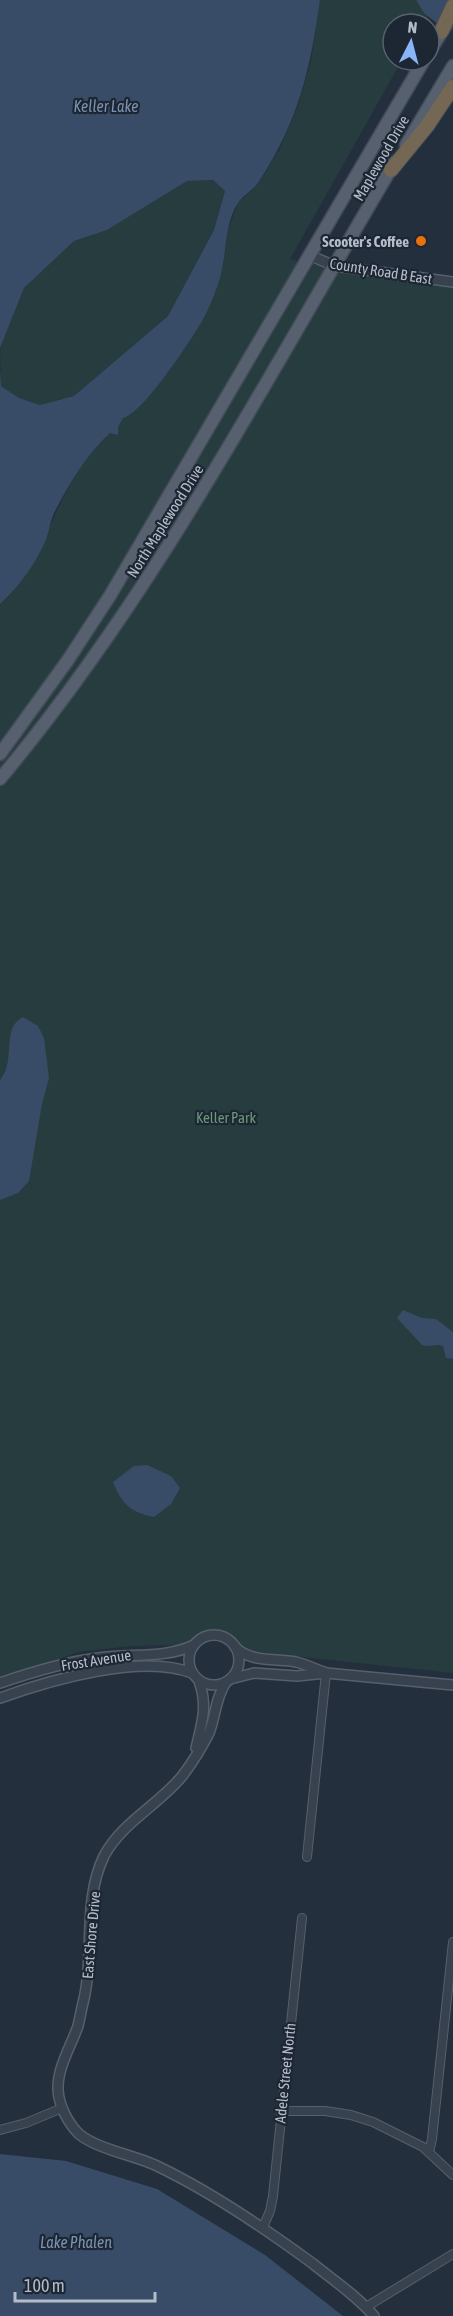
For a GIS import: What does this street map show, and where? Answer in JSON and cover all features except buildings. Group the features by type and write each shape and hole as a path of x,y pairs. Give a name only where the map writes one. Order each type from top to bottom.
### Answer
{"highway":[{"path":"441,32 453,6"},
{"path":"391,170 453,87"}],"main road":[{"path":"441,32 453,14"},
{"name":"Maplewood Drive","path":"335,267 453,66"},
{"name":"North Maplewood Drive","path":"0,754 68,660 111,594 417,72"},
{"name":"North Maplewood Drive","path":"0,779 63,700 147,580 335,267"}],"street":[{"name":"County Road B East","path":"311,256 335,267 453,282"},
{"path":"326,1673 297,1663 250,1657 242,1654 224,1638 211,1635 194,1645 189,1659 196,1677 212,1685 254,1673 297,1676 326,1673 453,1686"},
{"name":"Frost Avenue","path":"0,1683 71,1663 98,1658 172,1653 194,1645"},
{"path":"228,1681 238,1664 234,1646"},
{"name":"Frost Avenue","path":"0,1698 45,1684 102,1671 165,1666 196,1677"},
{"path":"307,1857 326,1673"},
{"name":"East Shore Drive","path":"194,1757 205,1709 205,1697 196,1677"},
{"name":"East Shore Drive","path":"228,1681 216,1700 208,1734 194,1757 172,1787 123,1830 112,1843 100,1867 93,1897 89,1972 85,1993 79,2024 59,2081 62,2109 78,2133 89,2140 153,2164 263,2226 366,2307 374,2316"},
{"name":"Adele Street North","path":"263,2226 272,2203 302,1918"},
{"path":"429,2152 453,1942"},
{"path":"0,2130 62,2109"},
{"path":"281,2110 351,2115 408,2139 429,2152 453,2175"},
{"path":"366,2307 453,2254"}],"green space":[{"name":"Keller Park","path":"320,0 436,0 430,12 381,12 381,72 395,72 290,259 377,278 453,285 453,1673 254,1652 241,1647 223,1633 206,1630 184,1645 131,1646 78,1652 0,1682 0,604 14,589 34,559 76,474 89,455 98,443 117,426 199,327 223,265 228,230 238,203 258,184 279,150 298,106 311,61"},
{"path":"213,180 225,191 214,230 168,316 74,396 40,405 19,398 1,386 0,348 24,288 74,241 107,230 187,181"}],"water":[{"name":"Keller Lake","path":"0,0 320,0 312,50 301,94 273,158 260,180 240,200 233,211 220,278 205,317 152,393 131,414 123,418 118,427 118,435 110,433 86,460 54,513 46,540 37,558 0,604 0,369 1,386 19,398 40,405 74,396 168,316 214,230 225,191 213,180 187,181 107,230 74,241 24,288 0,348"},
{"path":"416,0 453,0 441,19 441,12 423,12"},
{"path":"23,1017 38,1026 44,1038 49,1078 42,1104 29,1181 18,1193 0,1200 0,1080 8,1063 12,1029"},
{"path":"403,1310 422,1318 436,1319 453,1332 453,1359 446,1358 443,1346 422,1345 397,1318"},
{"path":"147,1465 171,1476 180,1488 171,1504 154,1517 139,1513 128,1506 113,1482 134,1466"},
{"name":"Lake Phalen","path":"0,2154 66,2161 157,2189 265,2255 343,2316 0,2316"}],"place":[{"name":"Scooter's Coffee","path":"421,241"}]}
